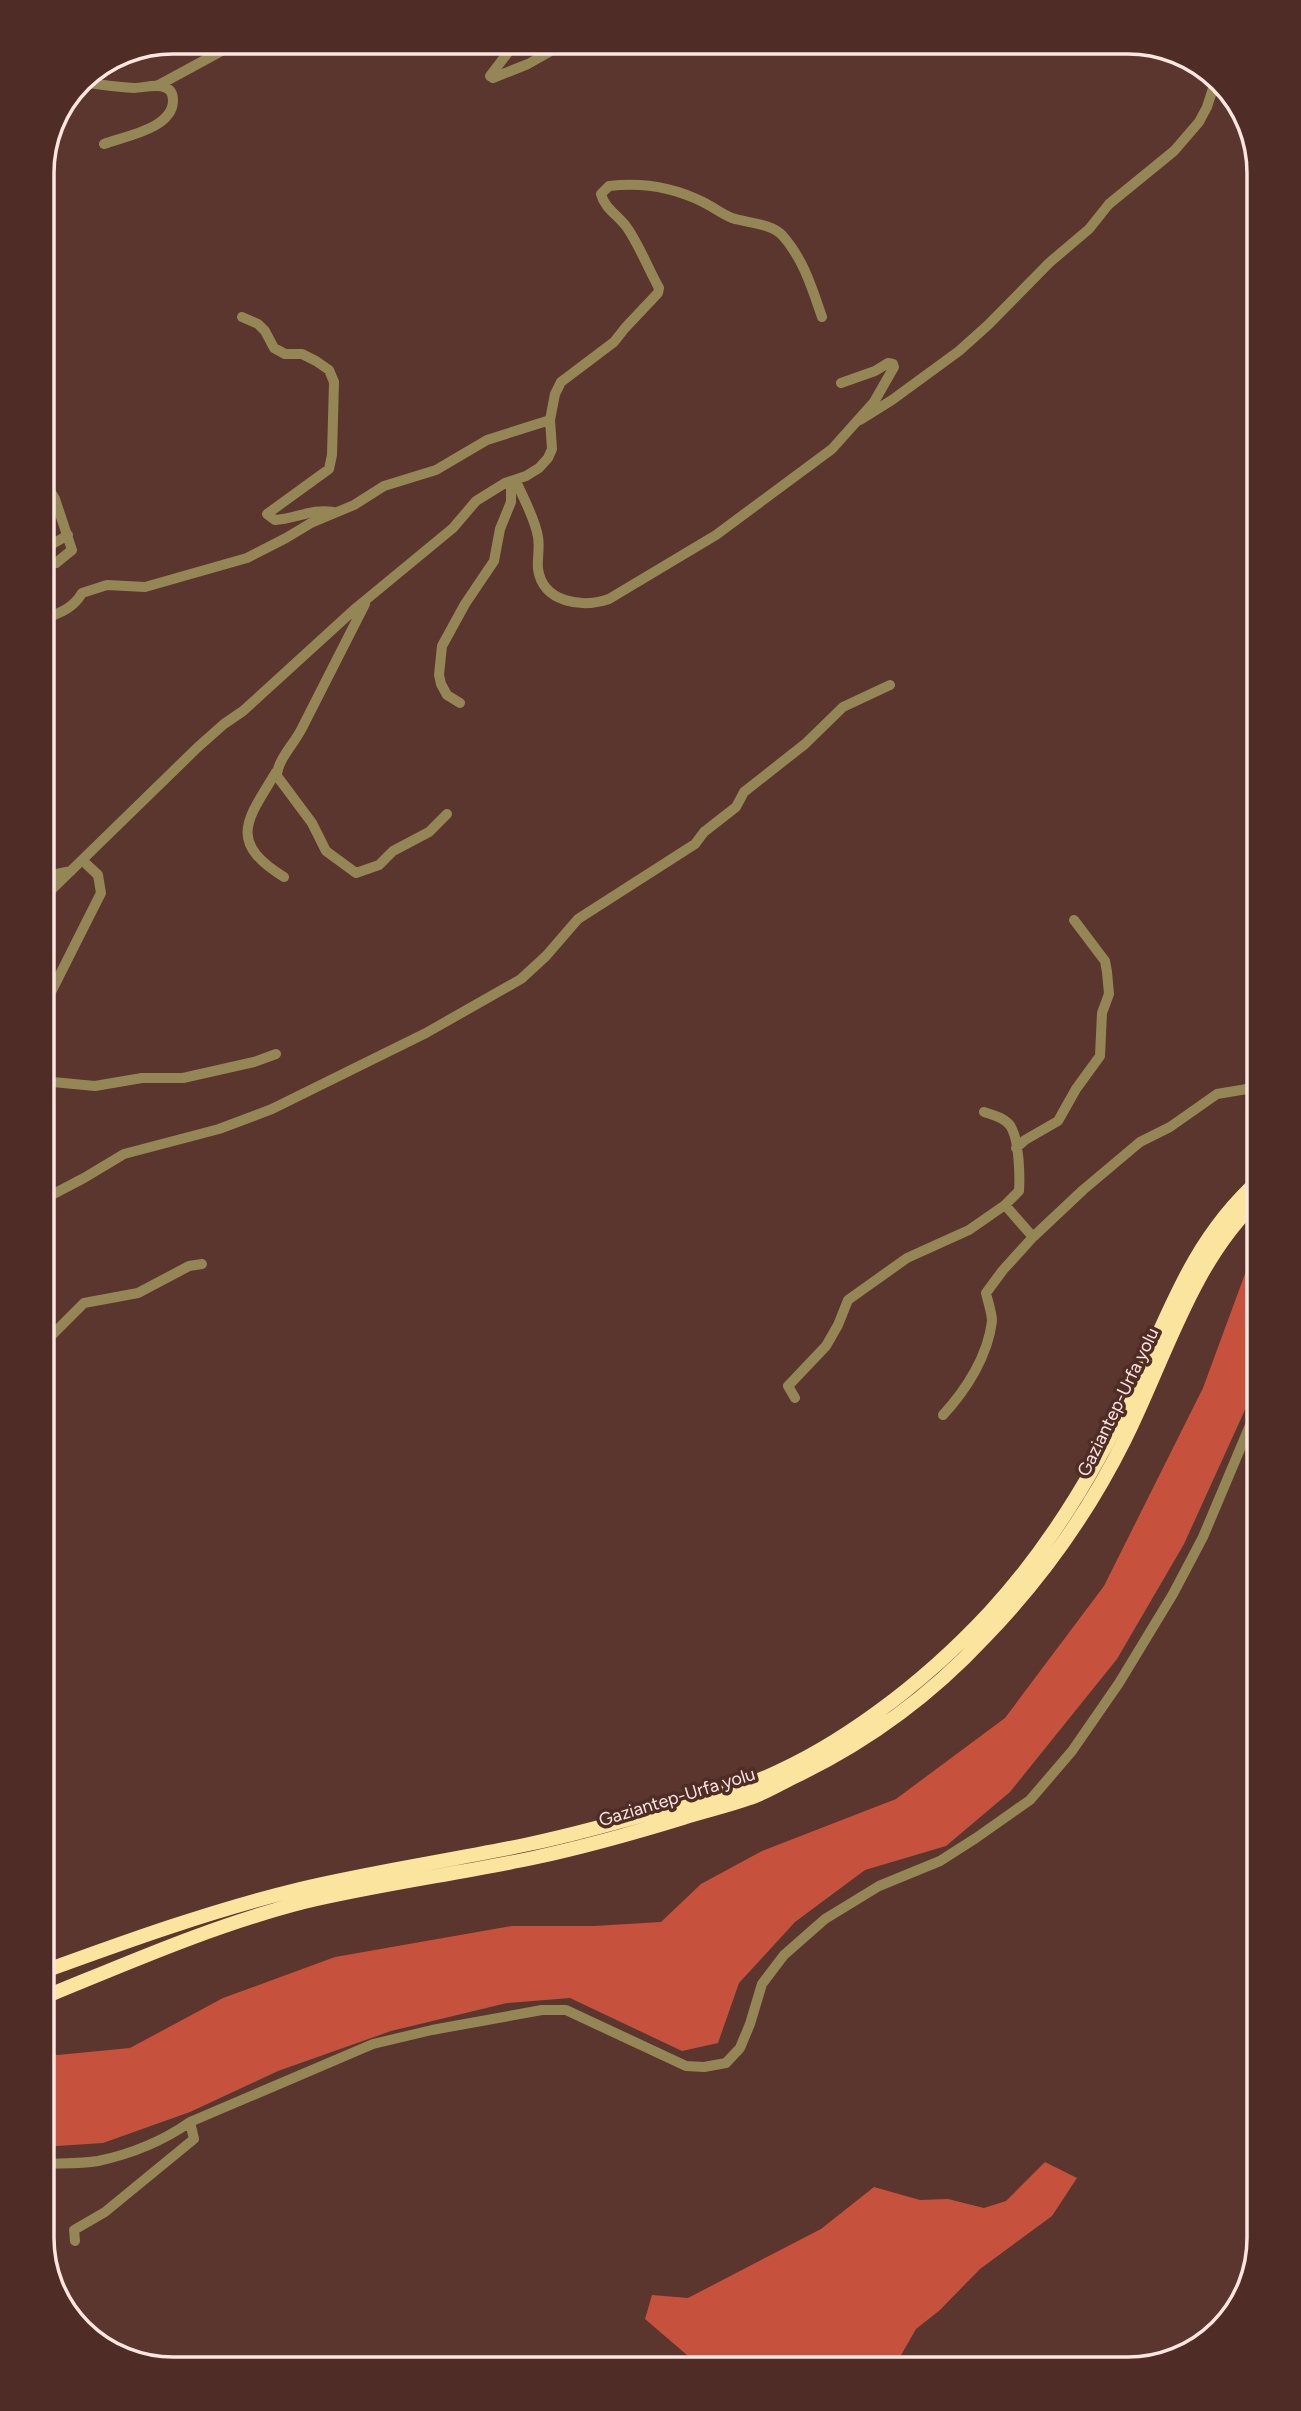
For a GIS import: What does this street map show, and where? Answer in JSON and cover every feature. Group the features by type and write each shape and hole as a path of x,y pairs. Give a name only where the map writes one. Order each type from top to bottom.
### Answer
{"highway":[{"name":"Gaziantep-Urfa yolu","path":"54,1968 197,1918 298,1890 530,1844 632,1819 747,1784 821,1749 926,1675 970,1634 1018,1580 1062,1518 1109,1439 1193,1261 1232,1206 1247,1192"},
{"name":"Gaziantep-Urfa yolu","path":"54,1993 204,1934 302,1903 412,1879 533,1858 636,1832 752,1798 828,1761 935,1686 972,1651 1029,1589 1074,1526 1122,1446 1191,1294 1229,1232 1247,1212"}],"street":[{"path":"156,86 216,54"},
{"path":"507,54 490,76 493,78 545,54"},
{"path":"95,84 136,88 156,86 167,88 171,92 172,107 169,116 153,127 104,144"},
{"path":"857,422 959,351 1088,229 1109,204 1180,145 1199,122 1212,90"},
{"path":"55,886 198,747 453,528 476,501 487,492 539,468 548,458 552,449 550,420 555,394 561,382 614,342 658,293 659,288 627,226 610,211 602,199 601,194 609,186 636,184 680,191 729,217 776,230 795,251 804,268 822,317"},
{"path":"242,317 258,324 274,348 285,354 302,354 316,361 328,370 334,382 332,454 329,469 267,514 275,520 325,510 337,512"},
{"path":"513,481 537,533 538,567 547,590 563,600 600,602 716,535 832,449 874,402 894,367 888,363 875,371 841,383"},
{"path":"55,615 76,603 82,593 107,584 145,587 247,558 311,523 354,505 384,486 436,470 487,440 550,420"},
{"path":"460,703 447,695 440,684 442,646 465,604 494,561 500,529 512,502 513,481"},
{"path":"55,499 72,550 55,563"},
{"path":"55,543 68,535"},
{"path":"284,877 256,855 248,844 246,832 255,808 301,730 316,696 369,598"},
{"path":"55,1193 124,1154 219,1129 272,1109 426,1033 521,979 546,956 578,919 695,844 705,832 736,807 744,792 805,744 843,707 890,685"},
{"path":"276,772 279,782 312,824 326,851 356,873 379,865 393,851 429,832 447,814"},
{"path":"55,985 101,893 98,875 82,860"},
{"path":"55,874 71,870"},
{"path":"1016,1148 1058,1121 1076,1089 1100,1056 1102,1013 1109,994 1105,961 1074,920"},
{"path":"55,1082 95,1086 142,1079 183,1078 254,1062 276,1054"},
{"path":"943,1415 961,1395 982,1356 992,1320 986,1293 1033,1237 1140,1142 1170,1127 1217,1094 1247,1089"},
{"path":"795,1398 788,1386 825,1346 838,1325 848,1300 907,1258 969,1230 1005,1205 1019,1191 1012,1126 998,1116 984,1112"},
{"path":"1005,1205 1033,1237"},
{"path":"54,1333 84,1303 138,1293 189,1266 202,1264"},
{"path":"54,2163 96,2161 120,2155 170,2136 190,2122 373,2044 542,2010 566,2010 686,2066 704,2067 726,2063 740,2048 762,1984 784,1955 825,1919 879,1886 940,1861 1030,1800 1072,1751 1119,1683 1173,1594 1203,1536 1247,1432"},
{"path":"75,2241 74,2230 105,2212 194,2139 190,2122"}],"shaded area":[{"path":"1247,1269 1247,1405 1184,1544 1117,1659 1010,1792 946,1846 865,1870 795,1922 739,1983 718,2043 682,2051 570,1998 507,2003 391,2031 278,2071 190,2112 103,2143 54,2146 54,2054 130,2048 223,1998 335,1957 512,1926 594,1926 661,1922 701,1884 762,1851 896,1799 1005,1718 1104,1586 1203,1388"},
{"path":"1045,2162 1077,2178 1052,2216 980,2269 940,2310 916,2329 900,2357 689,2357 645,2319 652,2295 688,2298 821,2229 874,2187 920,2200 948,2199 984,2208 1006,2201"}]}
